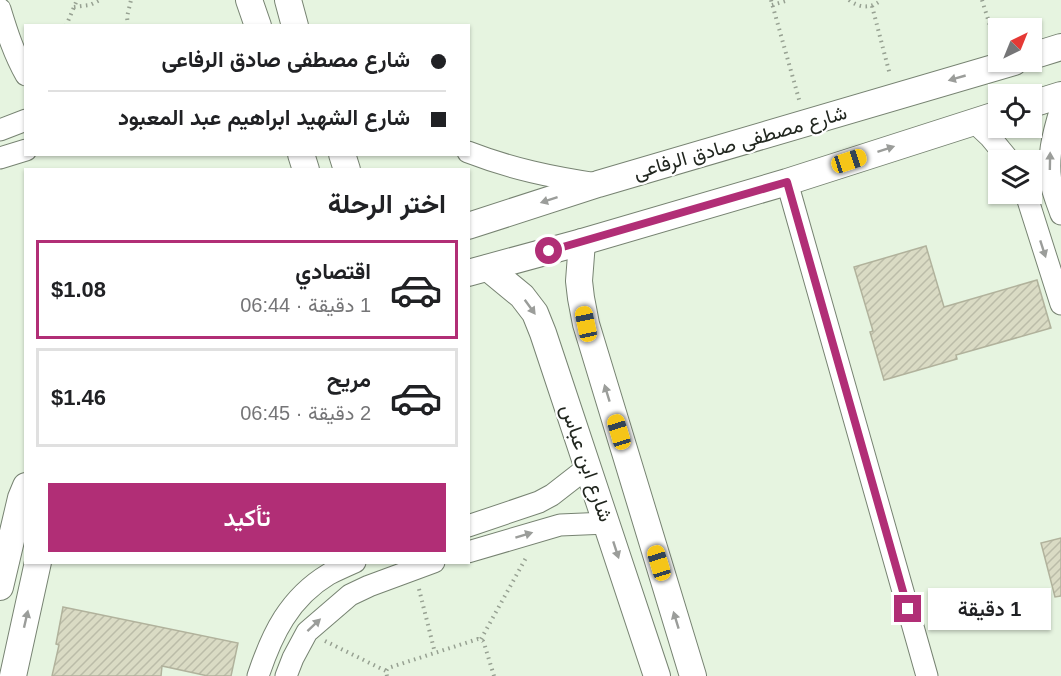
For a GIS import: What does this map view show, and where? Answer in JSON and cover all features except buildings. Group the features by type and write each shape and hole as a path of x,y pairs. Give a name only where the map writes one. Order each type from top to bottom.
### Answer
{"street":[{"path":"249,0 257,24"},
{"path":"288,0 294,24"},
{"path":"0,12 17,59 24,71"},
{"path":"1042,53 1061,47"},
{"name":"شارع مصطفى صادق الرفاعى","path":"470,225 598,184 988,69"},
{"path":"1042,101 1061,95"},
{"path":"1061,108 1052,139 1049,162 1052,187 1061,214"},
{"path":"478,271 787,182 988,117"},
{"path":"0,130 24,121"},
{"path":"973,121 1001,150"},
{"path":"0,158 24,151"},
{"path":"470,153 501,164 549,176 598,184"},
{"path":"787,182 927,676"},
{"path":"1029,204 1061,304"},
{"name":"شارع ابن عباس","path":"582,242 579,281 586,324 693,676"},
{"name":"شارع ابن عباس","path":"478,271 522,296 535,313 657,676"},
{"path":"470,525 538,502 552,495 588,467"},
{"path":"0,587 24,491"},
{"path":"470,551 542,529 566,524 607,522"},
{"path":"13,676 38,564"},
{"path":"258,676 272,637 286,614 304,593 329,574 351,564"},
{"path":"286,676 307,632 350,595 428,564"}],"path":[{"path":"67,24 77,0"},
{"path":"74,7 90,5 100,0"},
{"path":"128,24 131,0"},
{"path":"789,0 771,2 806,123"},
{"path":"849,0 858,6 872,6 881,0"},
{"path":"982,0 988,19"},
{"path":"872,6 895,96"},
{"path":"481,639 542,529"},
{"path":"414,569 435,653"},
{"path":"307,632 386,674 388,668 481,639"},
{"path":"481,639 494,676"}],"route":[{"path":"549,251 787,182 908,609"}]}
